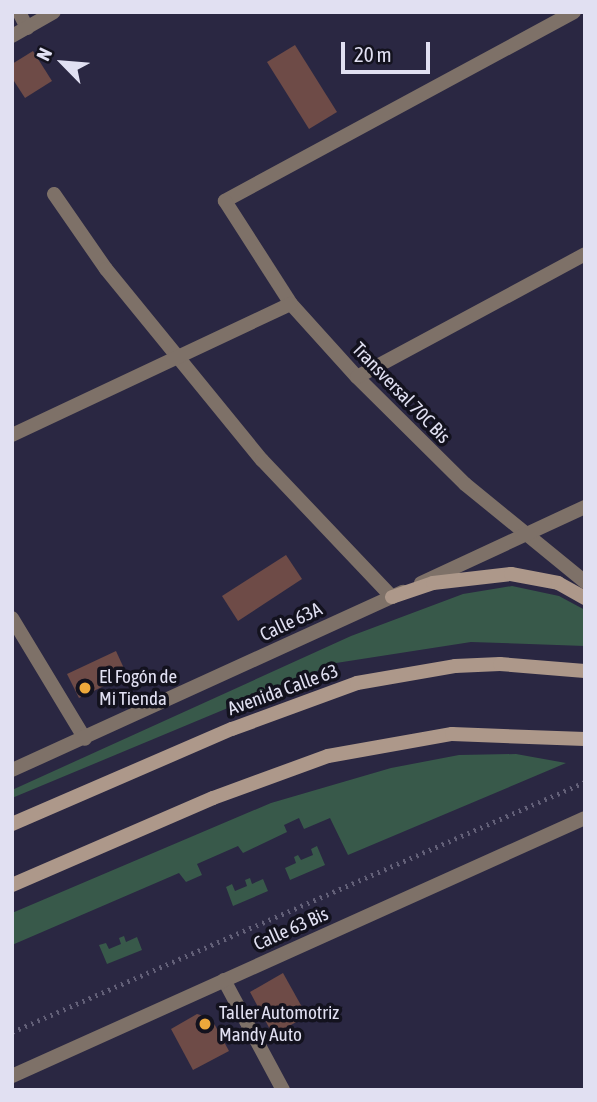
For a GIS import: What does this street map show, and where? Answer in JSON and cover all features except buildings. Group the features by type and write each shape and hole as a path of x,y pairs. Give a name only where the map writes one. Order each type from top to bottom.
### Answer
{"main road":[{"path":"392,597 433,583 511,574 558,583 585,598"},
{"name":"Avenida Calle 63","path":"12,824 312,698 398,673 500,664 585,671"},
{"path":"12,885 213,798 328,755 392,742 452,734 585,739"}],"street":[{"path":"19,12 27,27"},
{"path":"12,36 54,12"},
{"name":"Transversal 70C Bis","path":"574,12 225,201 291,304 403,426 525,535 585,582"},
{"path":"54,194 177,358 262,460 392,597"},
{"path":"357,377 585,254"},
{"path":"12,435 291,304"},
{"name":"Calle 63A","path":"12,770 85,739 585,507"},
{"path":"12,618 85,739"},
{"name":"Calle 63 Bis","path":"12,1076 585,818"},
{"path":"223,980 284,1090"},
{"path":"12,1068 50,1059"}],"path":[{"path":"12,1032 585,782"}],"green space":[{"path":"512,586 559,596 585,610 585,646 471,642 336,663 12,798 12,790 351,636 463,594"},
{"path":"516,754 566,763 348,855 330,818 304,829 299,818 284,825 287,832 243,853 238,846 197,864 202,875 186,882 179,873 12,945 12,913 271,803 391,768 459,755"},
{"path":"317,846 325,865 290,880 285,868 296,863 294,857 298,855 301,860 313,855 311,849"},
{"path":"250,878 252,884 263,879 268,891 233,906 226,887 232,884 235,891 247,886 245,880"},
{"path":"124,936 126,942 137,937 142,950 107,964 99,945 106,943 109,949 121,944 119,938"}],"place":[{"name":"El Fogón de Mi Tienda","path":"85,688"},
{"name":"Taller Automotriz Mandy Auto","path":"205,1024"}]}
